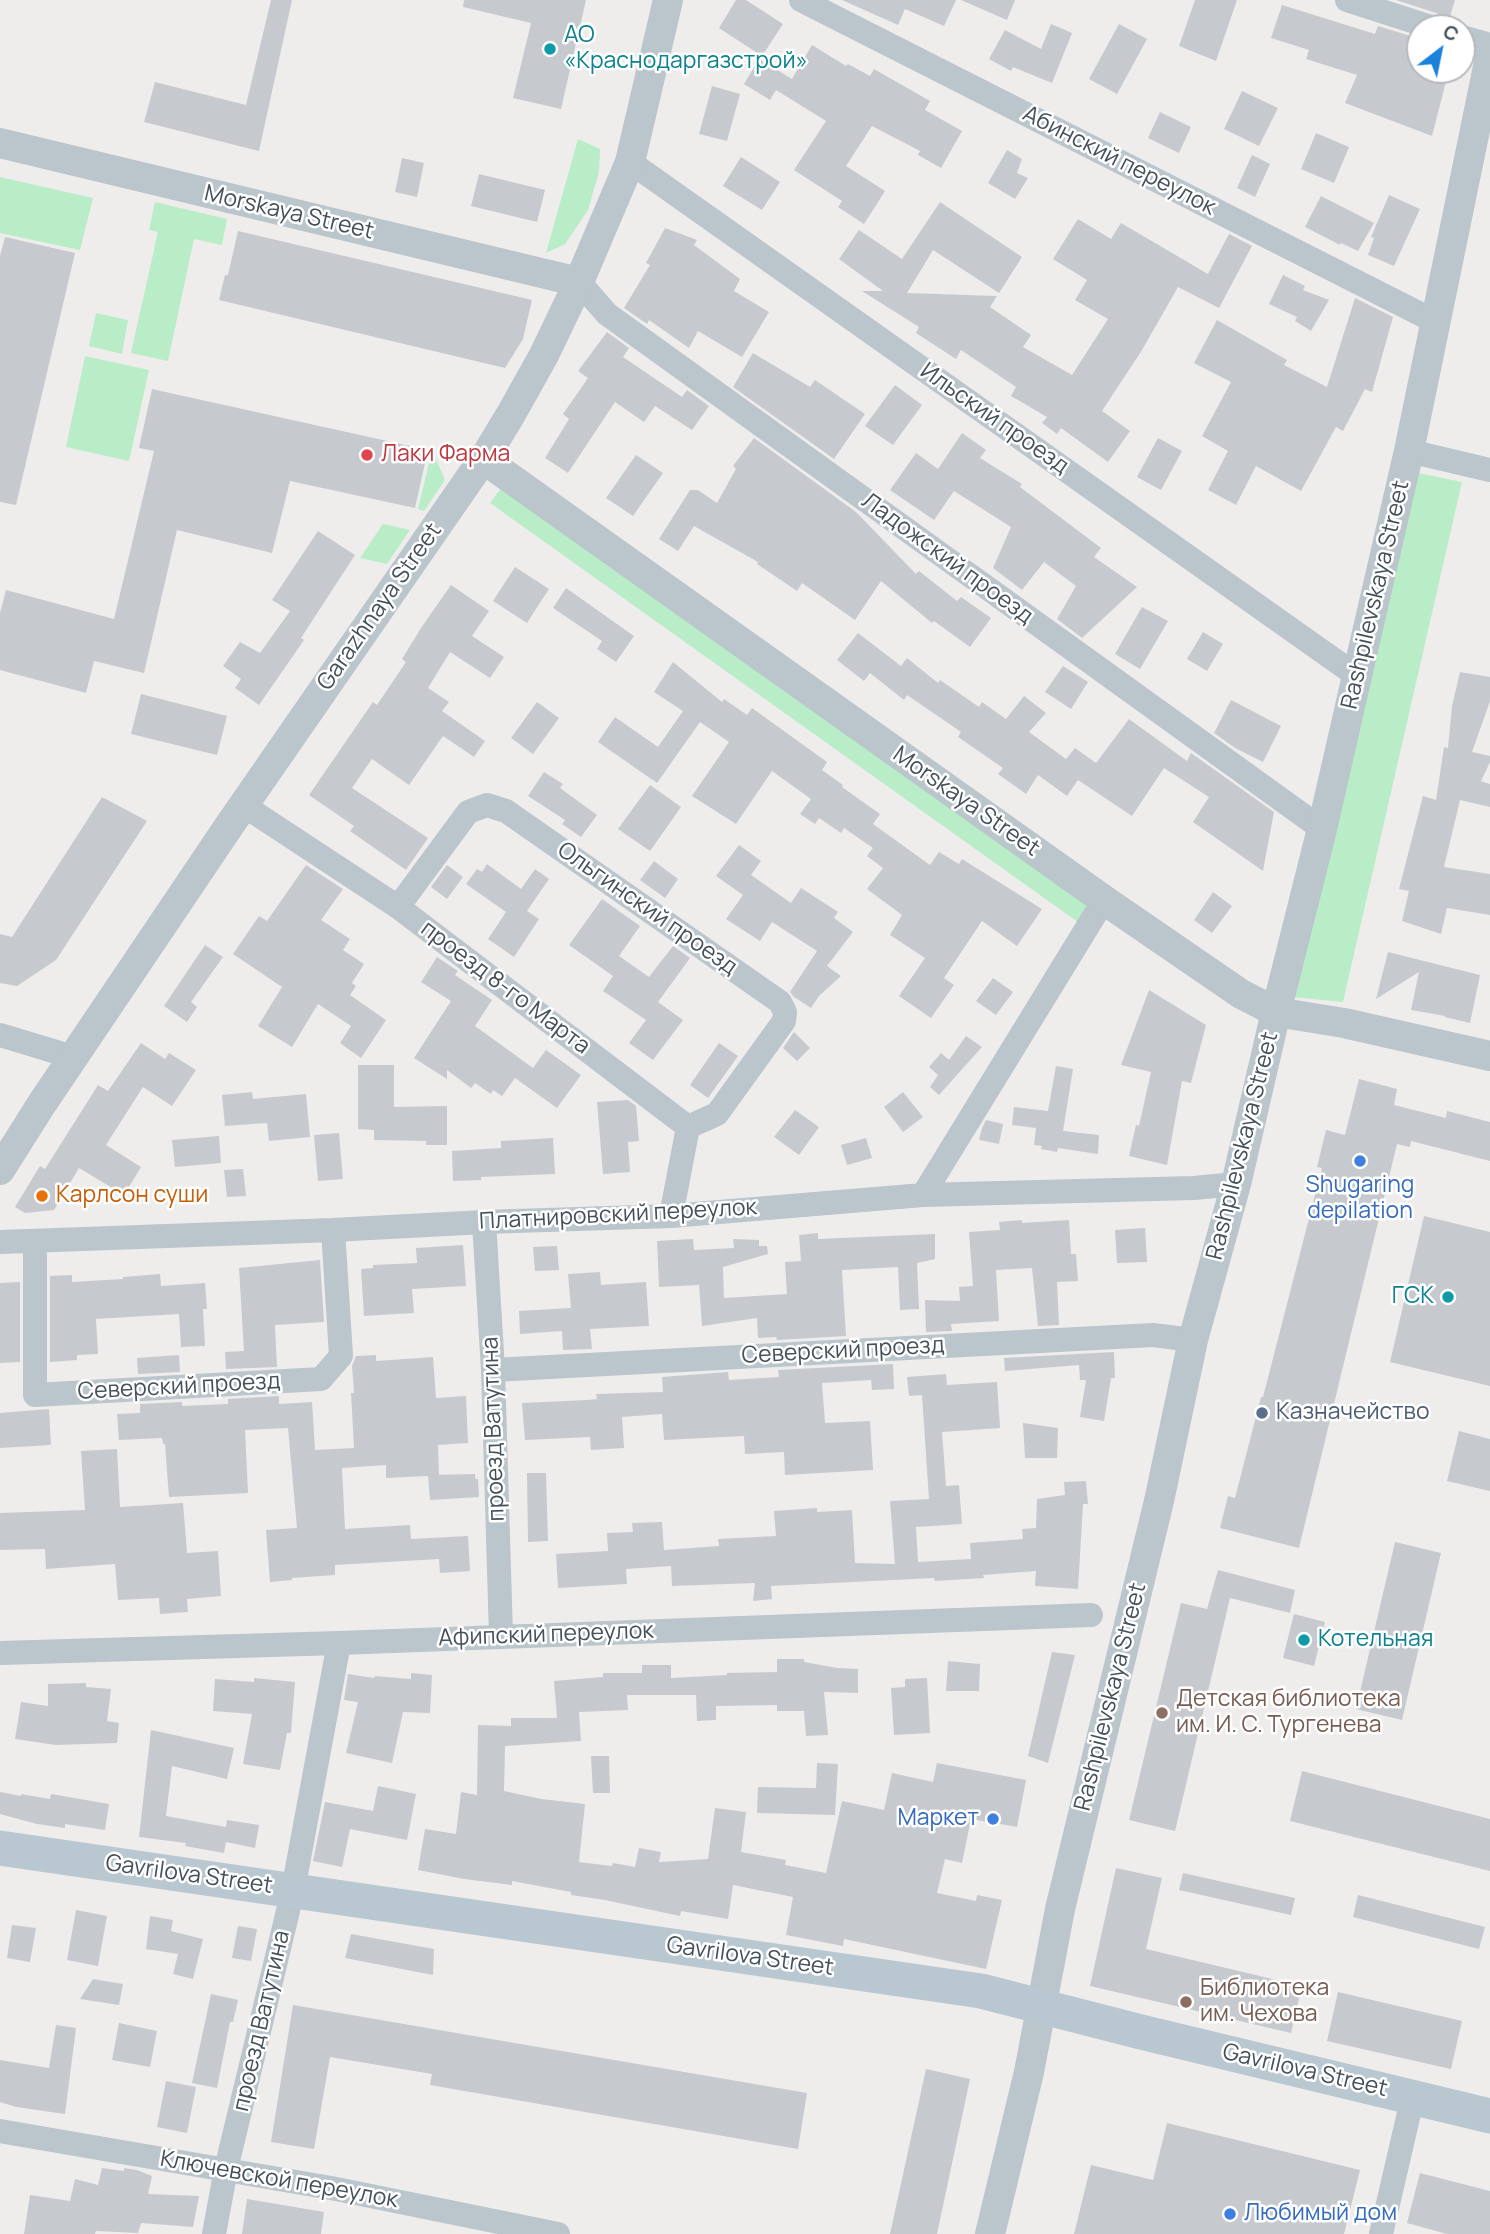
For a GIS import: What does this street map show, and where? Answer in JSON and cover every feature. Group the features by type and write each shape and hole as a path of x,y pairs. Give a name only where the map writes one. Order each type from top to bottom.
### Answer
{"main road":[{"name":"Gavrilova Street","path":"0,1849 982,1991 1490,2116"}],"street":[{"name":"Garazhnaya Street","path":"0,1170 243,805 511,414 544,355 579,282 630,162 668,0"},
{"name":"Абинский переулок","path":"801,0 1436,322"},
{"path":"1346,0 1406,19"},
{"name":"Rashpilevskaya Street","path":"990,2234 1029,2072 1063,1896 1159,1501 1193,1340 1236,1184 1322,829 1409,451 1490,57"},
{"name":"Morskaya Street","path":"0,143 579,282"},
{"name":"Ильский проезд","path":"630,162 1357,676"},
{"name":"Ладожский проезд","path":"579,282 607,314 1322,829"},
{"path":"1409,451 1490,470"},
{"name":"Morskaya Street","path":"482,458 1104,900 1241,994 1276,1012 1344,1023 1490,1056"},
{"name":"проезд 8-го Марта","path":"243,805 398,907 688,1127"},
{"name":"Ольгинский проезд","path":"398,907 468,812 487,805 506,811 780,1002 785,1012 783,1021 717,1114 688,1127"},
{"path":"923,1195 1104,900"},
{"path":"0,1035 73,1057"},
{"path":"671,1216 688,1127"},
{"name":"Платнировский переулок","path":"0,1242 671,1216 923,1195 1194,1188 1236,1184"},
{"name":"проезд Ватутина","path":"484,1222 493,1370 501,1636"},
{"name":"Северский проезд","path":"34,1241 35,1395 321,1379 341,1356 333,1230"},
{"name":"Северский проезд","path":"493,1370 1153,1335 1193,1340"},
{"name":"Афипский переулок","path":"0,1653 1091,1615"},
{"name":"проезд Ватутина","path":"214,2234 226,2169 293,1890 339,1643"},
{"path":"1381,2234 1413,2096"},
{"name":"Ключевской переулок","path":"0,2132 331,2188 510,2230 558,2234"}],"green space":[{"path":"578,139 600,149 599,172 588,210 565,244 546,253"},
{"path":"0,177 93,198 80,250 0,233"},
{"path":"155,202 227,219 222,245 194,239 168,361 131,353 158,232 149,230"},
{"path":"96,313 128,320 122,354 89,346"},
{"path":"85,356 149,370 129,461 66,447"},
{"path":"432,450 445,480 424,511 418,509"},
{"path":"1414,472 1462,482 1343,1002 1293,997"},
{"path":"504,484 1092,909 1082,925 490,503"},
{"path":"383,524 410,530 387,564 360,558"}],"building":[{"path":"271,0 292,0 259,151 144,122 155,82 246,105"},
{"name":"АО «Краснодаргазстрой»","path":"464,0 586,0 561,109 513,98 531,23 463,7"},
{"path":"736,0 746,0 783,24 762,56 719,28"},
{"path":"842,0 956,0 944,26 905,9 898,25"},
{"path":"961,0 1015,0 1007,20"},
{"path":"1195,0 1237,0 1216,61 1179,46"},
{"path":"1396,0 1455,0 1451,14 1439,14"},
{"path":"1282,5 1375,34 1378,26 1406,35 1406,84 1445,84 1432,136 1345,103 1357,75 1306,59 1309,50 1271,38"},
{"path":"1051,24 1072,33 1052,83 1013,67 1011,71 989,59 1005,30 1041,49"},
{"path":"1119,24 1147,39 1117,94 1089,79"},
{"path":"812,45 846,66 848,64 870,76 874,69 930,101 925,110 962,131 941,168 918,155 920,151 872,126 846,166 885,191 864,224 838,207 842,201 794,170 826,121 776,90 770,100 744,84 759,59 792,79"},
{"path":"712,86 740,94 727,141 699,134"},
{"path":"1242,91 1278,108 1259,146 1224,129"},
{"path":"1160,112 1191,127 1179,153 1148,138"},
{"path":"1316,133 1349,147 1334,183 1301,169"},
{"path":"1007,150 1022,159 1017,173 1028,178 1015,199 988,183"},
{"path":"1252,155 1270,164 1255,197 1237,188"},
{"path":"741,157 780,182 762,210 723,186"},
{"path":"402,158 424,163 417,197 395,192"},
{"path":"479,174 545,190 537,222 471,206"},
{"path":"1389,195 1420,209 1394,266 1368,255 1374,238 1371,237"},
{"path":"1321,196 1374,223 1358,251 1305,227"},
{"path":"940,202 1022,257 999,293 933,250 907,293 997,296 990,307 1031,335 1023,347 1072,375 1108,319 1075,300 1087,280 1053,259 1078,219 1111,239 1121,223 1208,274 1229,234 1252,246 1219,308 1178,287 1142,350 1102,411 1130,431 1108,462 1061,428 1057,434 1042,423 1047,417 1011,396 1016,387 961,350 956,359 916,333 919,327 862,291 883,291 839,259 859,230 902,259"},
{"path":"665,228 697,240 694,245 740,279 734,291 769,312 742,357 698,331 689,348 649,320 647,324 624,308 650,265 646,263"},
{"path":"238,231 532,300 523,339 505,368 219,300"},
{"path":"5,237 75,253 16,505 0,502 0,256"},
{"path":"1283,275 1305,286 1303,290 1329,300 1311,331 1295,321 1297,317 1269,304"},
{"path":"1355,298 1393,317 1372,392 1365,389 1343,431 1336,427 1301,491 1256,466 1236,505 1208,490 1228,451 1202,436 1231,382 1194,363 1217,320 1287,360 1284,365 1327,387"},
{"path":"607,332 629,348 623,357 682,397 687,390 709,406 692,430 655,406 644,422 615,402 568,473 545,458 569,419 563,414 588,378 578,371"},
{"path":"753,353 810,387 815,380 865,414 834,459 733,387"},
{"path":"895,385 922,405 893,445 865,426"},
{"path":"152,389 428,450 415,508 290,481 272,553 177,530 144,673 94,661 86,693 0,670 0,613 6,590 114,619 154,451 139,448"},
{"path":"962,433 986,450 980,458 1022,484 1020,487 1101,548 1094,557 1137,587 1082,638 1057,619 1076,586 1044,562 1022,590 993,568 1011,527 954,491 934,520 890,490 916,453 938,469"},
{"path":"754,438 856,512 916,574 919,571 957,601 961,597 991,618 970,647 934,621 932,623 881,581 855,620 802,583 797,591 757,564 758,562 694,526 678,551 659,539 690,490 698,490 717,503 736,469 733,466"},
{"path":"1158,438 1182,451 1161,490 1137,477"},
{"path":"636,455 663,473 633,516 606,498"},
{"path":"318,531 355,555 301,638 304,640 259,705 235,688 241,679 223,666 240,642 260,653 290,611 272,600"},
{"path":"515,567 549,589 527,623 493,601"},
{"path":"451,585 489,611 472,636 504,657 490,678 450,652 428,688 449,702 442,711 485,741 474,757 443,736 409,785 372,759 352,788 428,838 406,870 350,831 354,826 309,795 373,702 377,705 406,662 402,659 421,628"},
{"path":"566,588 634,636 616,662 597,649 602,641 553,608"},
{"path":"1142,607 1168,621 1140,669 1115,654"},
{"path":"1203,632 1223,644 1207,671 1187,659"},
{"path":"858,633 901,666 907,658 938,683 940,680 979,707 982,702 1006,719 1024,696 1046,713 1029,732 1066,759 1075,748 1096,763 1129,719 1187,761 1191,753 1274,812 1263,871 1193,822 1209,797 1164,768 1132,816 1078,780 1067,796 1038,775 1026,794 998,774 1003,768 958,737 961,732 907,695 904,700 870,673 864,681 837,660"},
{"path":"673,662 722,702 724,699 747,715 752,708 827,762 822,770 880,814 873,824 930,865 939,852 959,864 962,859 1042,909 1017,946 982,921 944,978 954,985 931,1018 899,996 925,958 890,935 902,915 867,889 883,868 867,856 873,848 844,828 841,833 819,818 815,824 800,814 811,799 772,771 736,824 692,796 729,742 700,722 657,783 598,742 615,717 658,747 683,711 654,692"},
{"path":"1063,666 1088,682 1071,709 1045,692"},
{"path":"1460,672 1490,677 1490,701 1472,752 1490,756 1481,781 1490,784 1490,807 1460,800 1444,867 1490,874 1490,915 1447,908 1441,934 1402,921 1409,891 1399,889 1423,796 1436,800 1444,747 1448,748 1452,706"},
{"path":"141,694 227,716 217,755 131,734"},
{"path":"1231,700 1281,726 1263,762 1235,748 1214,733"},
{"path":"537,702 559,718 533,754 511,738"},
{"path":"544,772 563,784 560,788 597,815 581,837 562,824 565,820 528,796"},
{"path":"650,785 681,807 650,851 618,829"},
{"path":"102,797 147,821 56,960 17,986 0,983 0,934 12,937"},
{"path":"739,845 761,861 751,875 791,903 801,888 838,912 834,918 853,932 827,966 841,976 819,996 811,1008 790,992 817,951 772,922 760,941 726,919 743,895 716,876"},
{"path":"654,861 678,879 665,898 640,880"},
{"path":"487,864 521,889 535,869 549,879 527,911 539,919 514,957 488,939 506,912 466,884 477,869 482,872"},
{"path":"306,865 343,889 321,920 350,939 343,950 364,964 352,983 356,986 350,995 386,1020 361,1058 340,1043 351,1026 318,1004 292,1047 258,1026 282,987 233,954 259,916 267,921"},
{"path":"447,865 463,877 447,899 431,887"},
{"path":"1213,892 1232,906 1212,933 1194,920"},
{"path":"602,899 640,926 619,956 649,977 673,946 690,958 658,1002 683,1020 653,1060 629,1043 646,1020 603,991 613,976 569,945"},
{"path":"205,945 223,957 191,1002 197,1007 187,1022 164,1006"},
{"path":"1388,952 1480,975 1470,1023 1411,1010 1419,972 1376,999"},
{"path":"437,957 458,971 455,975 492,1000 475,1026 533,1068 546,1050 581,1075 557,1108 515,1078 502,1096 493,1090 491,1094 475,1083 471,1088 447,1070 447,1079 414,1058 451,1001 421,982"},
{"path":"993,978 1013,992 996,1015 976,1001"},
{"path":"1149,990 1206,1025 1191,1083 1182,1081 1167,1165 1129,1156 1151,1072 1121,1065"},
{"path":"794,1032 810,1048 797,1061 783,1048"},
{"path":"966,1036 982,1047 939,1095 930,1087 938,1075 929,1067 941,1053 949,1060"},
{"path":"141,1043 165,1059 169,1053 196,1070 172,1106 143,1087 106,1145 141,1167 124,1195 79,1168 54,1210 25,1213 15,1207 40,1166 45,1169 98,1085 108,1091"},
{"path":"719,1043 738,1056 708,1098 690,1085"},
{"path":"358,1065 394,1065 394,1107 447,1106 447,1145 426,1145 426,1141 374,1140 374,1130 358,1129"},
{"path":"1056,1066 1073,1069 1063,1131 1099,1135 1098,1154 1058,1148 1057,1152 1041,1149 1042,1146 1034,1145 1036,1128 1012,1125 1014,1107 1048,1111"},
{"path":"1359,1079 1397,1089 1394,1105 1446,1118 1447,1111 1490,1122 1490,1161 1411,1141 1410,1147 1397,1144 1299,1548 1220,1528 1228,1496 1235,1498 1263,1397 1322,1168 1317,1167 1326,1130 1345,1135"},
{"path":"252,1092 253,1099 306,1094 310,1137 269,1141 267,1123 225,1126 222,1095"},
{"path":"903,1092 923,1117 903,1132 884,1107"},
{"path":"628,1100 636,1106 639,1141 628,1142 630,1172 603,1174 597,1102"},
{"path":"795,1110 819,1127 799,1155 774,1137"},
{"path":"986,1120 1003,1124 999,1144 979,1140"},
{"path":"339,1133 343,1179 318,1181 314,1135"},
{"path":"219,1136 221,1163 175,1167 172,1140"},
{"path":"553,1138 555,1174 453,1181 452,1151 501,1148 501,1141"},
{"path":"866,1138 872,1158 847,1165 841,1145"},
{"path":"243,1169 246,1196 227,1197 224,1170"},
{"name":"ГСК","path":"1424,1216 1490,1232 1490,1386 1390,1362"},
{"path":"1022,1220 1022,1223 1069,1220 1071,1254 1076,1254 1078,1281 1057,1282 1059,1325 1038,1326 1032,1268 996,1270 999,1321 951,1324 952,1331 926,1332 925,1300 960,1301 959,1287 973,1286 969,1232 1000,1230 999,1222"},
{"path":"1145,1228 1147,1262 1117,1263 1115,1230"},
{"path":"818,1233 818,1239 935,1234 935,1259 917,1263 919,1309 900,1310 898,1267 842,1270 846,1336 777,1340 776,1337 758,1338 757,1318 702,1326 699,1285 659,1287 657,1241 693,1239 694,1250 734,1248 733,1239 759,1240 759,1246 767,1246 768,1254 723,1267 724,1298 787,1294 785,1262 801,1261 799,1235"},
{"path":"463,1245 466,1286 412,1289 414,1313 364,1316 361,1269 373,1268 373,1265 417,1263 416,1248"},
{"path":"557,1246 559,1270 535,1271 533,1247"},
{"path":"320,1260 324,1322 275,1325 277,1367 226,1369 225,1352 244,1351 239,1268"},
{"path":"600,1272 601,1285 646,1282 649,1326 590,1329 592,1349 563,1350 562,1331 520,1334 519,1311 571,1308 568,1274"},
{"path":"160,1274 161,1286 205,1283 205,1346 181,1347 179,1314 96,1319 98,1354 77,1355 77,1360 50,1362 50,1276 72,1275 72,1282"},
{"path":"20,1282 20,1362 0,1363 0,1283"},
{"path":"1114,1352 1115,1378 1111,1378 1104,1421 1080,1417 1086,1380 1080,1380 1079,1365 1005,1371 1004,1358"},
{"path":"179,1355 180,1372 138,1374 137,1358"},
{"path":"376,1355 376,1361 433,1357 436,1398 466,1396 468,1443 438,1445 439,1475 475,1474 479,1497 430,1500 428,1476 386,1478 386,1465 342,1468 345,1529 410,1525 411,1539 468,1536 470,1571 440,1573 439,1559 335,1565 335,1575 270,1582 266,1530 297,1528 288,1428 245,1430 248,1493 169,1497 165,1444 162,1438 119,1440 117,1414 140,1413 140,1404 228,1404 228,1399 279,1396 279,1404 312,1402 315,1450 354,1448 352,1366 356,1356"},
{"path":"893,1364 894,1389 872,1390 871,1380 822,1383 825,1423 870,1421 873,1470 785,1475 784,1452 745,1454 744,1436 664,1440 662,1414 622,1417 624,1448 591,1450 590,1437 525,1440 522,1403 597,1399 596,1394 663,1392 662,1377 728,1372 729,1380 779,1377 778,1370"},
{"path":"946,1374 947,1385 997,1382 1000,1428 942,1432 946,1486 959,1485 962,1524 916,1527 918,1562 971,1559 970,1543 1023,1539 1022,1529 1036,1528 1037,1499 1065,1495 1064,1482 1086,1481 1088,1504 1083,1504 1078,1589 1035,1586 1036,1571 935,1581 934,1578 771,1586 772,1599 753,1601 755,1583 672,1586 671,1566 626,1569 627,1584 558,1588 556,1554 608,1551 607,1533 633,1532 632,1523 662,1522 664,1550 719,1546 718,1539 776,1536 774,1511 817,1508 817,1512 852,1510 855,1563 895,1564 890,1501 929,1499 922,1395 909,1396 907,1377"},
{"path":"49,1409 51,1445 0,1448 0,1413"},
{"path":"1023,1423 1058,1428 1057,1458 1025,1458"},
{"path":"1459,1431 1490,1439 1490,1491 1447,1481"},
{"path":"117,1449 120,1507 183,1503 187,1553 218,1551 221,1596 187,1599 188,1612 160,1614 159,1598 118,1600 115,1564 46,1569 45,1549 0,1550 0,1513 85,1510 81,1451"},
{"path":"527,1473 546,1473 548,1541 528,1542"},
{"path":"1395,1542 1441,1553 1402,1720 1356,1709"},
{"path":"1218,1570 1295,1590 1290,1613 1230,1598 1175,1831 1129,1820 1181,1603 1207,1609"},
{"name":"Котельная","path":"1294,1614 1325,1622 1314,1666 1283,1658"},
{"path":"1052,1652 1075,1655 1048,1763 1028,1756"},
{"path":"777,1659 804,1659 804,1662 858,1669 858,1693 824,1692 828,1735 806,1736 804,1711 777,1711 777,1705 716,1706 716,1720 697,1721 696,1695 627,1695 628,1710 579,1712 581,1741 505,1746 504,1791 585,1804 579,1862 635,1867 639,1848 661,1852 659,1862 708,1859 715,1808 746,1812 741,1852 786,1860 785,1865 826,1873 842,1801 884,1810 892,1773 933,1782 937,1763 1026,1780 1017,1827 971,1819 962,1863 945,1859 937,1893 976,1901 977,1895 1002,1900 986,1969 844,1939 843,1946 786,1935 793,1897 733,1885 728,1919 681,1911 680,1916 512,1881 512,1885 418,1870 425,1829 456,1834 461,1792 477,1795 478,1725 511,1726 511,1718 557,1718 554,1681 603,1677 603,1673 642,1673 642,1665 671,1665 671,1678 777,1672"},
{"path":"948,1661 980,1664 979,1691 946,1691"},
{"path":"411,1673 432,1675 430,1713 403,1712 392,1763 346,1753 358,1702 344,1700 348,1674 411,1679"},
{"path":"254,1678 295,1682 291,1733 287,1733 280,1770 243,1764 252,1714 213,1711 215,1679 254,1682"},
{"path":"927,1678 930,1733 894,1735 891,1688 905,1687 905,1679"},
{"path":"86,1683 86,1687 111,1689 107,1721 119,1723 117,1743 56,1745 15,1739 21,1702 48,1706 48,1684"},
{"path":"151,1730 234,1748 227,1779 172,1766 166,1816 226,1827 227,1820 259,1825 255,1848 226,1842 224,1853 185,1846 186,1843 139,1837"},
{"path":"591,1756 609,1756 610,1793 593,1793"},
{"path":"817,1763 838,1764 835,1815 757,1813 758,1787 816,1788"},
{"path":"1302,1771 1490,1819 1490,1871 1290,1821"},
{"path":"378,1786 416,1794 407,1840 350,1829 342,1867 313,1861 325,1802 373,1811"},
{"path":"0,1792 50,1799 51,1794 109,1804 105,1830 65,1824 65,1828 37,1824 0,1814"},
{"path":"1116,1868 1162,1878 1146,1949 1302,1986 1291,2033 1090,1986"},
{"path":"1183,1873 1295,1898 1291,1915 1179,1890"},
{"path":"1358,1895 1485,1927 1479,1949 1353,1917"},
{"path":"76,1910 107,1916 98,1966 67,1960"},
{"path":"150,1916 173,1920 171,1931 203,1939 193,1979 173,1974 178,1954 146,1949"},
{"path":"12,1925 36,1928 30,1962 7,1958"},
{"path":"238,1926 257,1929 251,1961 232,1958"},
{"path":"351,1934 434,1949 433,1975 345,1958"},
{"path":"93,1979 123,1984 119,2005 80,1999"},
{"path":"1338,1992 1462,2021 1451,2069 1327,2041"},
{"path":"211,1994 238,2000 233,2022 230,2022 217,2088 192,2083"},
{"path":"293,2005 807,2093 798,2149 430,2085 432,2074 330,2057 314,2149 271,2142"},
{"path":"119,2023 157,2031 150,2067 112,2060"},
{"path":"56,2025 76,2028 65,2114 0,2102 0,2060 49,2068"},
{"path":"926,2069 970,2079 937,2234 890,2234"},
{"path":"166,2081 196,2087 187,2133 157,2127"},
{"path":"1167,2123 1360,2170 1344,2234 1074,2234 1091,2165 1153,2180"},
{"path":"102,2168 137,2170 152,2176 148,2194 199,2196 193,2227 141,2223 138,2233 96,2231 95,2234 24,2234 30,2195 70,2201 75,2179 98,2185"},
{"path":"1420,2173 1490,2191 1490,2234 1447,2234 1407,2223"},
{"path":"247,2199 324,2212 321,2234 242,2234"}],"place":[{"name":"АО «Краснодаргазстрой»","path":"550,49"},
{"name":"Лаки Фарма","path":"367,455"},
{"name":"Shugaring depilation","path":"1360,1161"},
{"name":"Карлсон суши","path":"42,1196"},
{"name":"ГСК","path":"1448,1297"},
{"name":"Казначейство","path":"1262,1413"},
{"name":"Котельная","path":"1304,1640"},
{"name":"Детская библиотека им. И. С. Тургенева","path":"1162,1713"},
{"name":"Маркет","path":"993,1819"},
{"name":"Библиотека им. Чехова","path":"1186,2002"},
{"name":"Любимый дом","path":"1230,2214"}]}
